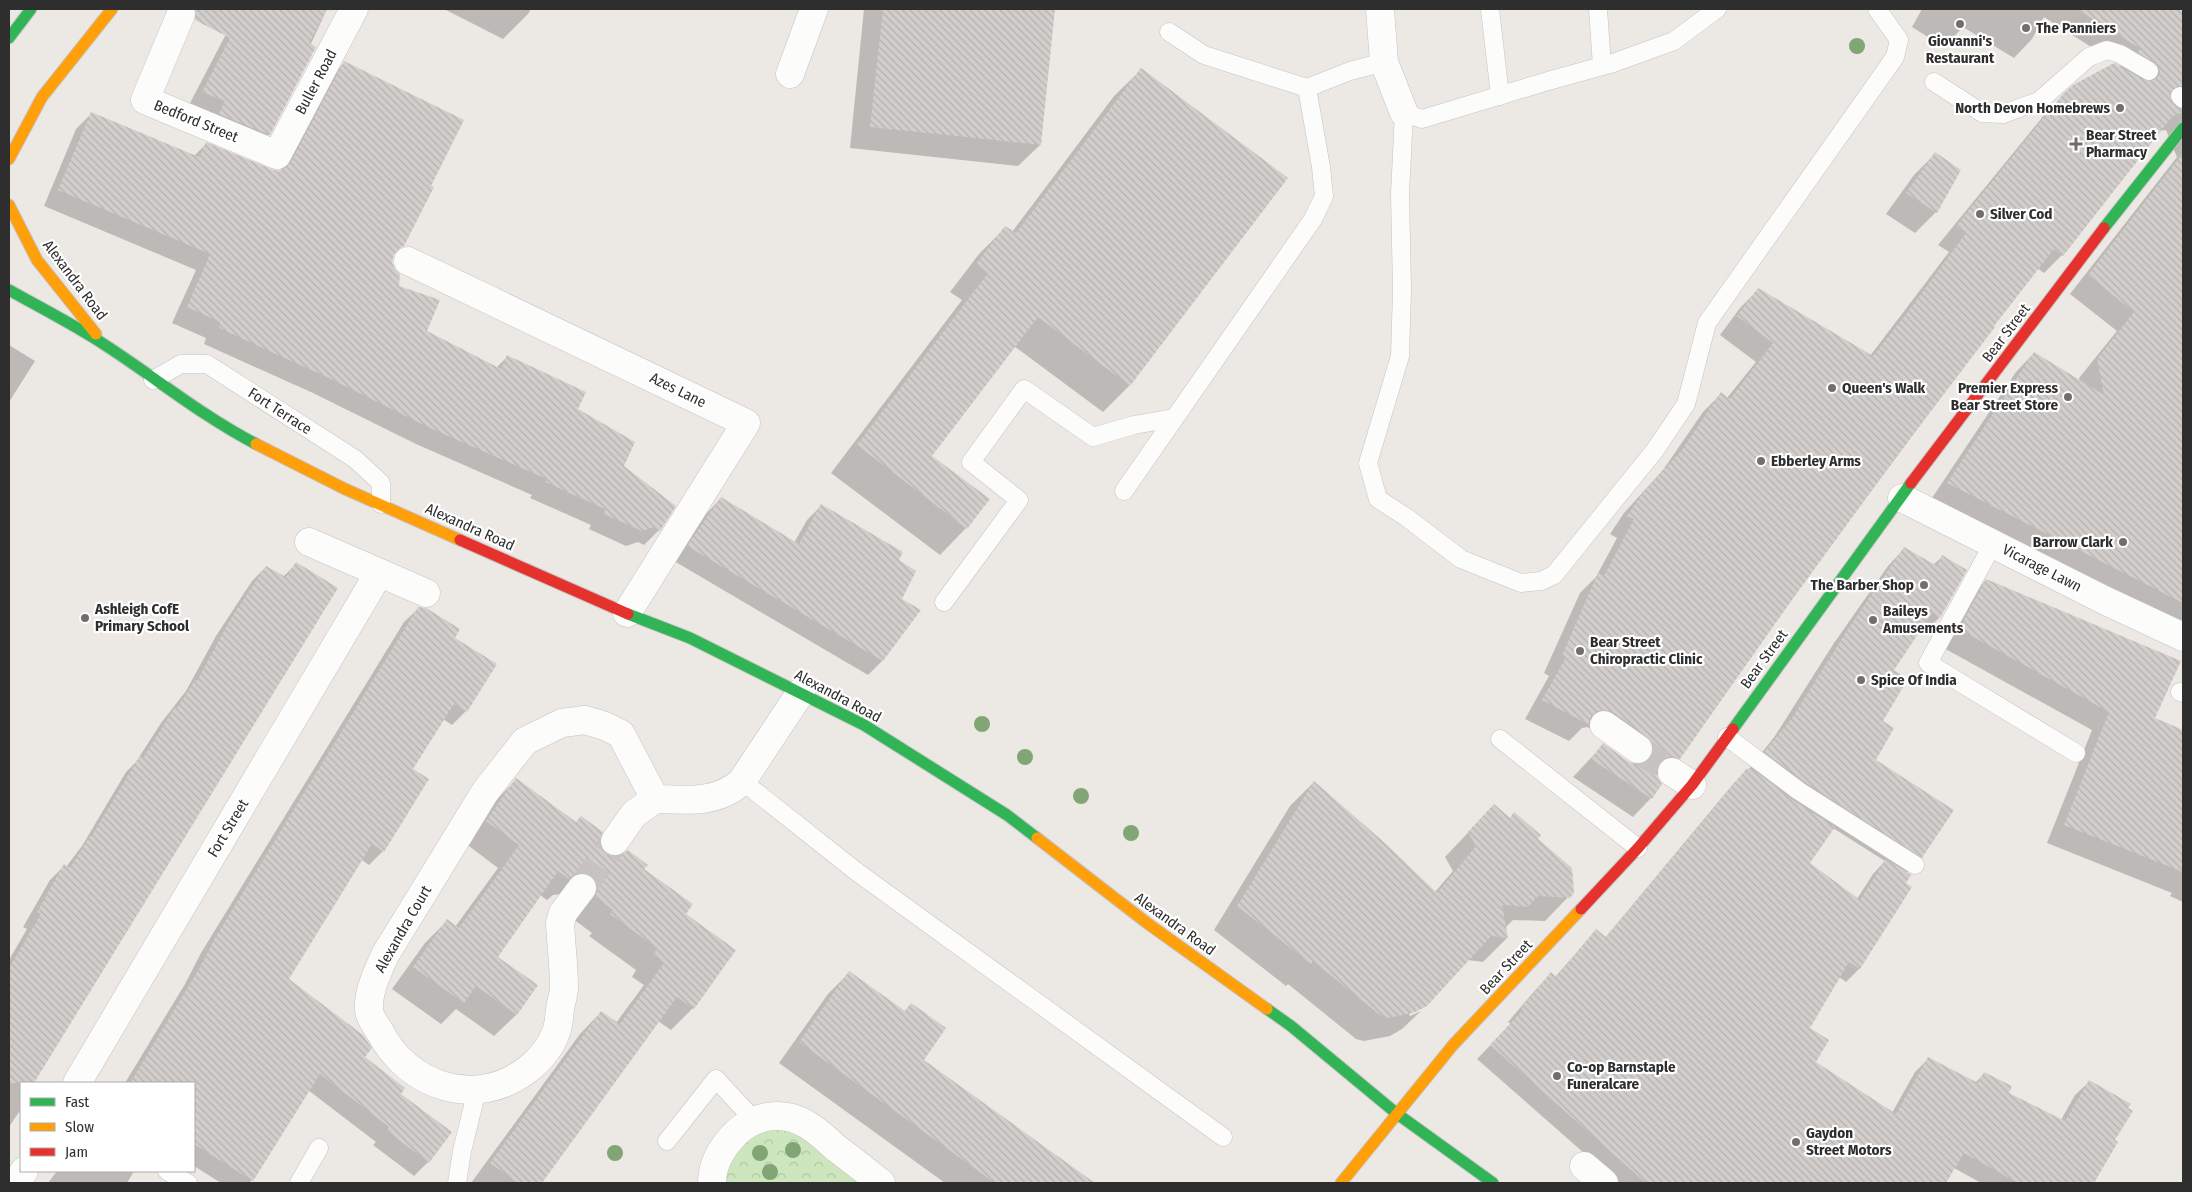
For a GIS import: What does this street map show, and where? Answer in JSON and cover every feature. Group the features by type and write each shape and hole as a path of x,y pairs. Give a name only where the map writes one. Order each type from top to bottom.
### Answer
{"main road":[{"path":"9,38 31,9"},
{"path":"9,159 42,96 112,9"},
{"name":"Bear Street","path":"1342,1183 1396,1113 1453,1045 1638,848 1682,779 1727,737 1902,498 2089,248 2183,128"},
{"name":"Alexandra Road","path":"9,205 38,260 105,345"},
{"name":"Alexandra Road","path":"9,290 105,345 153,380 227,428 345,489 627,613 690,638 864,725 1007,815 1147,923 1291,1026 1396,1113 1493,1183"}],"street":[{"name":"Buller Road","path":"277,155 354,9"},
{"path":"790,74 814,9"},
{"path":"1380,9 1384,62 1404,113"},
{"name":"Bedford Street","path":"181,14 145,100 277,155"},
{"name":"Azes Lane","path":"408,261 746,423 627,613"},
{"name":"Vicarage Lawn","path":"1902,498 2104,600 2183,637"},
{"path":"309,542 426,593"},
{"name":"Fort Street","path":"78,1082 379,573"},
{"path":"615,841 634,814 655,799 695,800 718,796 734,789 742,781 801,692"},
{"name":"Alexandra Court","path":"582,888 563,913 560,923 564,989 557,1030 549,1047 536,1063 514,1080 494,1088 477,1090 456,1089 429,1082 398,1059 385,1041 368,1010 373,984 385,955 485,792 525,742 562,723 585,720 605,726 621,734 655,799"},
{"path":"1604,726 1638,749"},
{"path":"712,1183 717,1158 728,1142 754,1120 764,1116 791,1118 806,1124 881,1183"},
{"path":"16,1183 23,1172"}],"lane":[{"path":"1490,9 1500,96"},
{"path":"1598,9 1602,66"},
{"path":"1717,9 1674,41 1602,66 1422,119 1404,113 1400,194 1402,290 1400,356 1368,463 1378,499 1406,517 1461,558 1521,583 1541,581 1554,575 1652,455 1686,404 1707,323 1895,57 1899,40 1877,9"},
{"path":"1169,32 1204,54 1307,88 1350,71 1384,62"},
{"path":"1934,82 1982,113 2003,114 2039,101 2089,57 2108,50 2120,54 2149,71"},
{"path":"1124,491 1313,218 1324,196 1321,167 1307,88"},
{"name":"Fort Terrace","path":"153,380 181,364 207,364 355,459 381,483 381,504"},
{"path":"944,602 1019,500 971,462 1024,389 1093,437 1134,425 1174,418"},
{"path":"1993,544 1928,663 2076,753"},
{"path":"1727,737 1800,791 1915,864"},
{"path":"1500,739 1638,848"},
{"path":"742,781 858,872 1223,1137"},
{"path":"667,1141 716,1079 754,1120"},
{"path":"457,1183 462,1151 477,1090"},
{"path":"299,1183 319,1148"},
{"path":"169,1172 188,1183"}],"green space":[{"path":"778,1116 881,1183 712,1183 717,1158"}],"building":[{"path":"195,9 327,9 309,43 316,47 270,135 219,114 225,101 202,92 230,38 195,20"},
{"path":"883,9 1055,9 1041,145 870,127"},
{"path":"2077,9 2183,9 2183,86 2177,86 2170,94 2172,103 2183,109 2183,113 2171,118 2063,256 2054,249 1994,326 1789,604 1680,759 1672,756 1665,758 1659,763 1656,772 1662,784 1652,799 1591,759 1603,743 1629,762 1636,764 1644,763 1650,758 1653,751 1652,743 1647,737 1613,712 1606,710 1597,711 1591,716 1588,724 1542,700 1566,657 1562,655 1598,573 1604,576 1634,519 1627,516 1642,494 1682,450 1721,392 1730,399 1773,343 1737,316 1758,288 1873,356 1966,233 1956,226 2063,94 2073,85 2114,63 2144,80 2154,80 2158,77 2160,72 2158,65 2137,52 2141,49"},
{"path":"344,61 464,120 431,186 434,187 404,246 399,248 394,254 392,262 400,274 399,286 440,300 427,331 501,369 507,355 586,392 578,409 635,442 624,466 676,506 660,531 654,527 642,531 604,514 605,509 545,482 547,479 432,429 329,378 219,328 220,322 187,307 210,254 58,190 91,112 199,157 206,142 271,169 278,171 285,168 291,162"},
{"path":"1141,68 1288,178 1130,386 1038,317 932,456 990,499 967,529 857,445 988,273 976,264 1005,226 1016,233"},
{"path":"1935,152 1961,170 1937,213 1906,193"},
{"path":"2183,153 2183,603 1947,483 2034,352 2104,395 2097,359 2134,312 2088,275"},
{"path":"721,497 799,544 821,504 903,552 899,560 916,571 902,599 921,610 883,661 687,546"},
{"path":"1904,547 1937,566 1942,555 1967,570 1940,618 1932,613 1894,670 1908,679 1883,721 1894,728 1876,760 1954,810 1922,858 1805,782 1764,752 1792,718 1850,626"},
{"path":"296,562 338,588 35,1082 9,1083 9,968 41,914 37,912 64,864 70,868 140,756 143,758 175,707 177,708 195,680 197,681 230,620 266,566 286,577"},
{"path":"1986,579 2181,661 2155,718 2183,730 2183,872 2064,825 2109,712 1959,629"},
{"path":"418,607 426,608 460,629 455,638 497,664 467,712 454,704 413,769 429,779 384,852 372,844 289,979 363,1035 372,1048 365,1057 405,1088 401,1094 452,1132 429,1163 387,1131 389,1127 320,1074 253,1181 195,1145 195,1082 131,1082 199,969 215,938"},
{"path":"1747,768 1749,770 1751,768 1793,800 1835,827 1810,863 1860,900 1886,859 1911,875 1906,883 1912,887 1860,969 1849,962 1810,1028 1829,1040 1816,1062 1896,1114 1928,1057 1978,1083 1984,1072 2012,1086 2009,1093 2065,1121 2089,1080 2131,1104 2128,1108 2133,1111 2115,1140 2118,1142 2094,1183 2018,1183 1964,1153 1946,1183 1646,1183 1490,1045 1523,1010 1521,1008 1551,972 1556,977 1596,929 1606,937"},
{"path":"516,778 576,822 581,816 603,832 600,839 601,847 606,854 614,857 628,850 648,865 644,869 693,904 686,914 736,950 694,1009 677,997 542,1183 518,1183 490,1163 601,1011 620,1024 664,963 653,955 657,948 610,914 613,910 595,897 598,889 592,876 576,873 569,879 558,871 498,957 538,985 517,1015 476,986 464,1003 413,967 447,919 459,928 519,845 486,821"},
{"path":"1314,781 1386,844 1437,893 1476,846 1468,832 1494,804 1510,818 1514,812 1541,835 1538,839 1572,868 1574,893 1570,898 1538,896 1528,907 1502,905 1508,938 1491,936 1427,1006 1415,1012 1389,1018 1380,1015 1313,961 1311,964 1237,906"},
{"path":"849,971 905,1011 911,1003 946,1028 924,1060 1095,1183 995,1183 799,1042"}],"tunnel":[{"path":"1638,749 1672,772"},
{"path":"582,888 615,841"}],"traffic: fast":[{"path":"9,38 31,9"},
{"path":"2104,228 2183,128"},
{"path":"9,290 94,338 198,409 256,444"},
{"path":"1733,729 1911,483"},
{"path":"628,614 690,638 864,725 1007,815 1037,838"},
{"path":"1267,1009 1291,1026 1396,1113 1493,1183"}],"traffic: slow":[{"path":"9,159 42,97 112,9"},
{"path":"9,205 37,260 96,334"},
{"path":"256,444 345,489 460,540"},
{"path":"1037,838 1147,923 1267,1009"},
{"path":"1341,1183 1453,1045 1581,909"}],"traffic: jam":[{"path":"1911,483 2104,228"},
{"path":"460,540 628,614"},
{"path":"1581,909 1638,848 1692,785 1733,729"}],"place":[{"name":"Giovanni's Restaurant","path":"1960,24"},
{"name":"The Panniers","path":"2026,28"},
{"name":"North Devon Homebrews","path":"2120,108"},
{"name":"Bear Street Pharmacy","path":"2076,144"},
{"name":"Silver Cod","path":"1980,214"},
{"name":"Queen's Walk","path":"1832,388"},
{"name":"Premier Express Bear Street Store","path":"2068,397"},
{"name":"Ebberley Arms","path":"1761,461"},
{"name":"Barrow Clark","path":"2123,542"},
{"name":"The Barber Shop","path":"1924,585"},
{"name":"Ashleigh CofE Primary School","path":"85,618"},
{"name":"Baileys Amusements","path":"1873,620"},
{"name":"Bear Street Chiropractic Clinic","path":"1580,651"},
{"name":"Spice Of India","path":"1861,680"},
{"name":"Co-op Barnstaple Funeralcare","path":"1557,1076"},
{"name":"Gaydon Street Motors","path":"1796,1142"}]}
